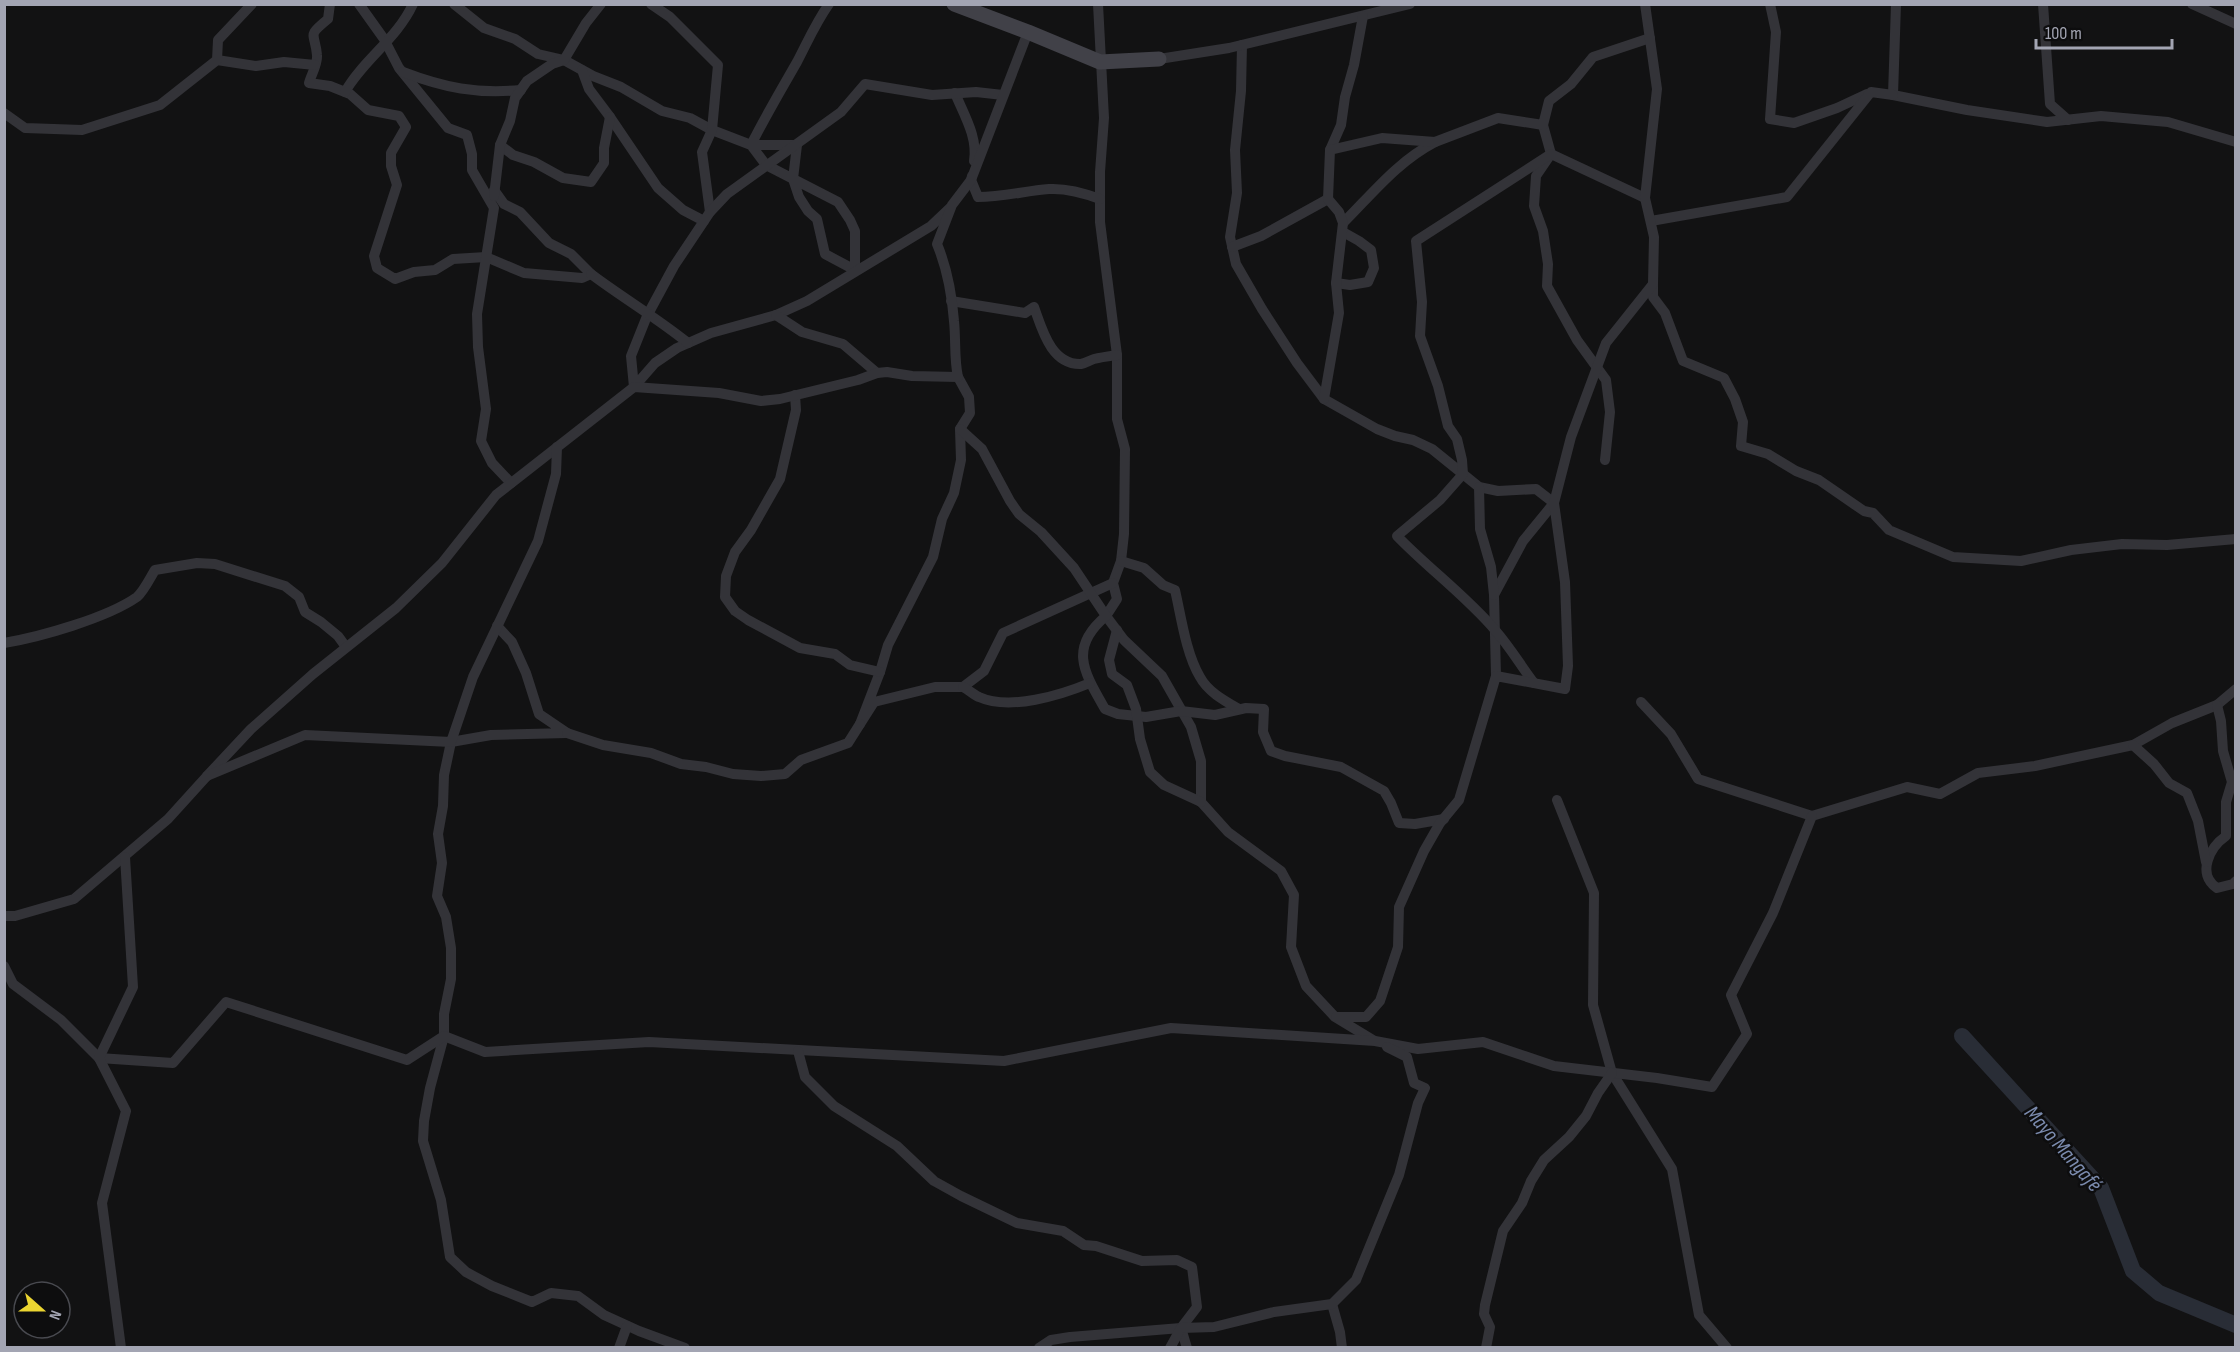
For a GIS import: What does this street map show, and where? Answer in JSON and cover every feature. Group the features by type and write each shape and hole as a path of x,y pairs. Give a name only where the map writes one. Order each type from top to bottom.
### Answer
{"main road":[{"path":"954,4 1100,62 1159,59"}],"street":[{"path":"217,60 218,40 252,4"},
{"path":"330,4 328,19 314,30 312,38 317,57 309,83 330,86 345,92 368,110 399,116 406,127 391,153 390,166 397,185 374,256 377,268 395,279 414,272 435,270 453,259 486,257 524,273 582,278 591,274"},
{"path":"359,4 403,72 448,128 467,135 472,154 472,170 494,208"},
{"path":"345,92 369,59 387,44 412,4"},
{"path":"454,4 484,28 515,39 538,54 564,60 621,87 662,111 690,118 712,130 751,145 797,145"},
{"path":"511,483 492,463 481,441 486,408 478,347 477,314 494,208 500,145 510,122 515,98 527,81 552,64 564,60 586,23 601,4"},
{"path":"651,4 670,17 718,65 712,130 702,152 707,216"},
{"path":"751,145 816,22 829,4"},
{"path":"1098,4 1104,118 1100,222 1118,355 1116,419 1125,449 1124,534 1121,561 1113,583 1117,599 1106,616 1092,628 1083,649 1086,677 1105,709 1118,714 1146,717 1181,711 1215,715 1239,710 1264,709 1263,732 1271,751 1341,767 1384,791 1392,803 1399,823 1415,824 1444,819"},
{"path":"1159,59 1242,45 1410,4"},
{"path":"1645,4 1658,89 1645,198 1654,237 1653,297 1665,313 1683,361 1724,378 1743,422 1742,446 1768,454 1796,471 1819,480 1864,510 1873,513 1889,530 1953,557 2021,561 2071,550 2122,544 2167,545 2235,539"},
{"path":"1770,4 1776,32 1770,119 1794,123 1838,108 1871,92 2047,122 2101,116 2168,122 2235,142"},
{"path":"1893,95 1896,4"},
{"path":"2043,4 2050,104 2068,120"},
{"path":"2193,4 2235,24"},
{"path":"1324,399 1339,313 1336,283 1343,227 1339,212 1328,199 1330,150 1341,125 1344,97 1354,65 1363,16"},
{"path":"4,916 15,916 74,899 125,857 168,819 251,729 346,647 396,608 434,570 496,495 634,387 655,363 688,343 711,333 776,315 807,301 931,226 952,205 971,180 1028,32"},
{"path":"1645,198 1551,154 1543,125 1549,101 1571,84 1593,57 1650,38"},
{"path":"1242,45 1241,91 1235,150 1237,193 1230,237 1236,264 1297,363 1324,399 1377,429 1413,440 1432,449 1479,487 1498,491 1536,489 1554,503"},
{"path":"4,113 25,128 82,130 160,105 217,60 256,66 284,62 315,65"},
{"path":"582,70 589,89 658,188 683,210 707,216"},
{"path":"403,72 444,86 468,90 490,93 521,90"},
{"path":"634,387 631,356 649,313 675,266 707,216 727,194 841,112 865,84 932,95 976,92 1003,95"},
{"path":"1651,221 1787,197 1871,92"},
{"path":"955,93 972,132 976,150 971,180 978,197 995,197 1051,189 1073,191 1100,199"},
{"path":"500,145 513,154 534,162 563,178 591,182 604,163 604,148 610,117"},
{"path":"1343,227 1393,171 1413,153 1498,118 1543,125"},
{"path":"1330,150 1382,138 1435,142"},
{"path":"751,145 766,165 838,202 855,231 855,270"},
{"path":"797,145 793,179 808,211 817,219 825,254 855,270"},
{"path":"1551,154 1536,176 1534,206 1543,231 1548,264 1547,286 1577,340 1606,380 1610,412 1605,460"},
{"path":"1534,683 1496,631 1397,536 1440,500 1463,474 1457,439 1448,426 1420,336 1422,302 1416,241 1551,154"},
{"path":"494,190 504,204 520,212 549,243 571,254 591,274 617,294 649,313 688,343"},
{"path":"1232,247 1261,236 1328,199"},
{"path":"860,724 888,645 933,557 942,519 954,493 961,460 960,429 970,413 969,397 958,377 951,301 944,261 938,244 952,205"},
{"path":"1336,283 1350,285 1368,282 1374,268 1371,250 1343,227"},
{"path":"1496,676 1566,689 1568,666 1565,582 1554,503 1571,437 1606,343 1653,284"},
{"path":"951,301 1025,314 1034,307 1052,349 1058,356 1070,362 1083,364 1092,359 1118,355"},
{"path":"776,315 802,332 843,344 877,373"},
{"path":"634,387 719,393 761,401 858,380 877,373 958,377"},
{"path":"795,395 796,410 780,479 751,530 735,552 726,576 724,597 735,611 748,620 800,648 835,654 850,665 880,672"},
{"path":"960,429 982,449 1019,514 1041,532 1074,568 1117,630 1139,656 1162,676 1191,727 1201,761 1201,802"},
{"path":"557,447 556,474 538,541 473,676 451,742 444,775 443,806 438,834 442,863 437,896 446,917 451,948 451,980 444,1014 444,1036 430,1088 423,1141 441,1200 450,1257 466,1272 532,1302 551,1293 578,1296 604,1315 627,1326 685,1347"},
{"path":"1335,1017 1366,1017 1380,1001 1398,947 1399,907 1424,851 1444,819 1460,800 1496,676 1494,595 1491,567 1480,529 1479,487"},
{"path":"1494,595 1523,541 1554,503"},
{"path":"1121,561 1144,568 1163,585 1175,590 1186,640 1200,677 1220,699 1239,710"},
{"path":"4,643 25,640 104,615 139,596 155,570 197,563 236,569 285,586 299,597 305,612 338,636 346,647"},
{"path":"963,687 984,671 1004,633 1113,583"},
{"path":"497,626 512,642 526,672 539,714 567,733 603,745 651,753 681,764 733,774 760,776 785,774 801,760 848,743 874,702 935,687 963,687 980,698 1002,703 1046,697 1090,683"},
{"path":"1039,1347 1051,1341 1070,1337 1214,1327 1274,1312 1332,1304 1356,1280 1371,1247 1399,1175 1418,1103 1425,1088 1414,1083 1407,1057 1335,1017 1306,986 1291,947 1294,895 1281,871 1228,832 1201,802 1164,785 1150,772 1127,685 1112,674 1109,660 1117,630"},
{"path":"1641,702 1671,734 1698,778 1812,816 1907,787 1940,794 1978,773 2036,766 2133,745 2172,723 2217,705 2235,689"},
{"path":"2206,862 2218,842 2226,836 2226,802 2232,782 2223,751 2217,705"},
{"path":"207,776 305,735 451,742 491,735 567,733"},
{"path":"2133,745 2154,764 2169,783 2187,793 2198,821 2210,884 2217,888 2233,884 2235,881"},
{"path":"1557,800 1594,893 1593,1005 1612,1073 1672,1169 1699,1315 1727,1347"},
{"path":"444,1036 485,1052 649,1042 1004,1061 1171,1028 1375,1041 1418,1049 1483,1042 1554,1066 1712,1087 1747,1034 1731,995 1773,913 1812,816"},
{"path":"99,1058 133,987 125,857"},
{"path":"4,966 9,981 61,1020 99,1058 126,1111 102,1203 121,1347"},
{"path":"99,1058 173,1063 226,1002 407,1060 444,1036"},
{"path":"798,1051 805,1077 834,1106 897,1146 934,1181 961,1196 1017,1223 1063,1231 1084,1245 1096,1246 1142,1261 1178,1260 1192,1267 1197,1307 1170,1347"},
{"path":"1486,1347 1490,1327 1484,1314 1485,1305 1503,1231 1522,1203 1531,1181 1544,1160 1569,1137 1586,1116 1612,1073"},
{"path":"1332,1304 1342,1347"},
{"path":"619,1347 627,1326"},
{"path":"1181,1328 1187,1347"}],"waterway":[{"name":"Mayo Mangafé","path":"1962,1036 2101,1188 2133,1271 2159,1293 2236,1325"}]}
